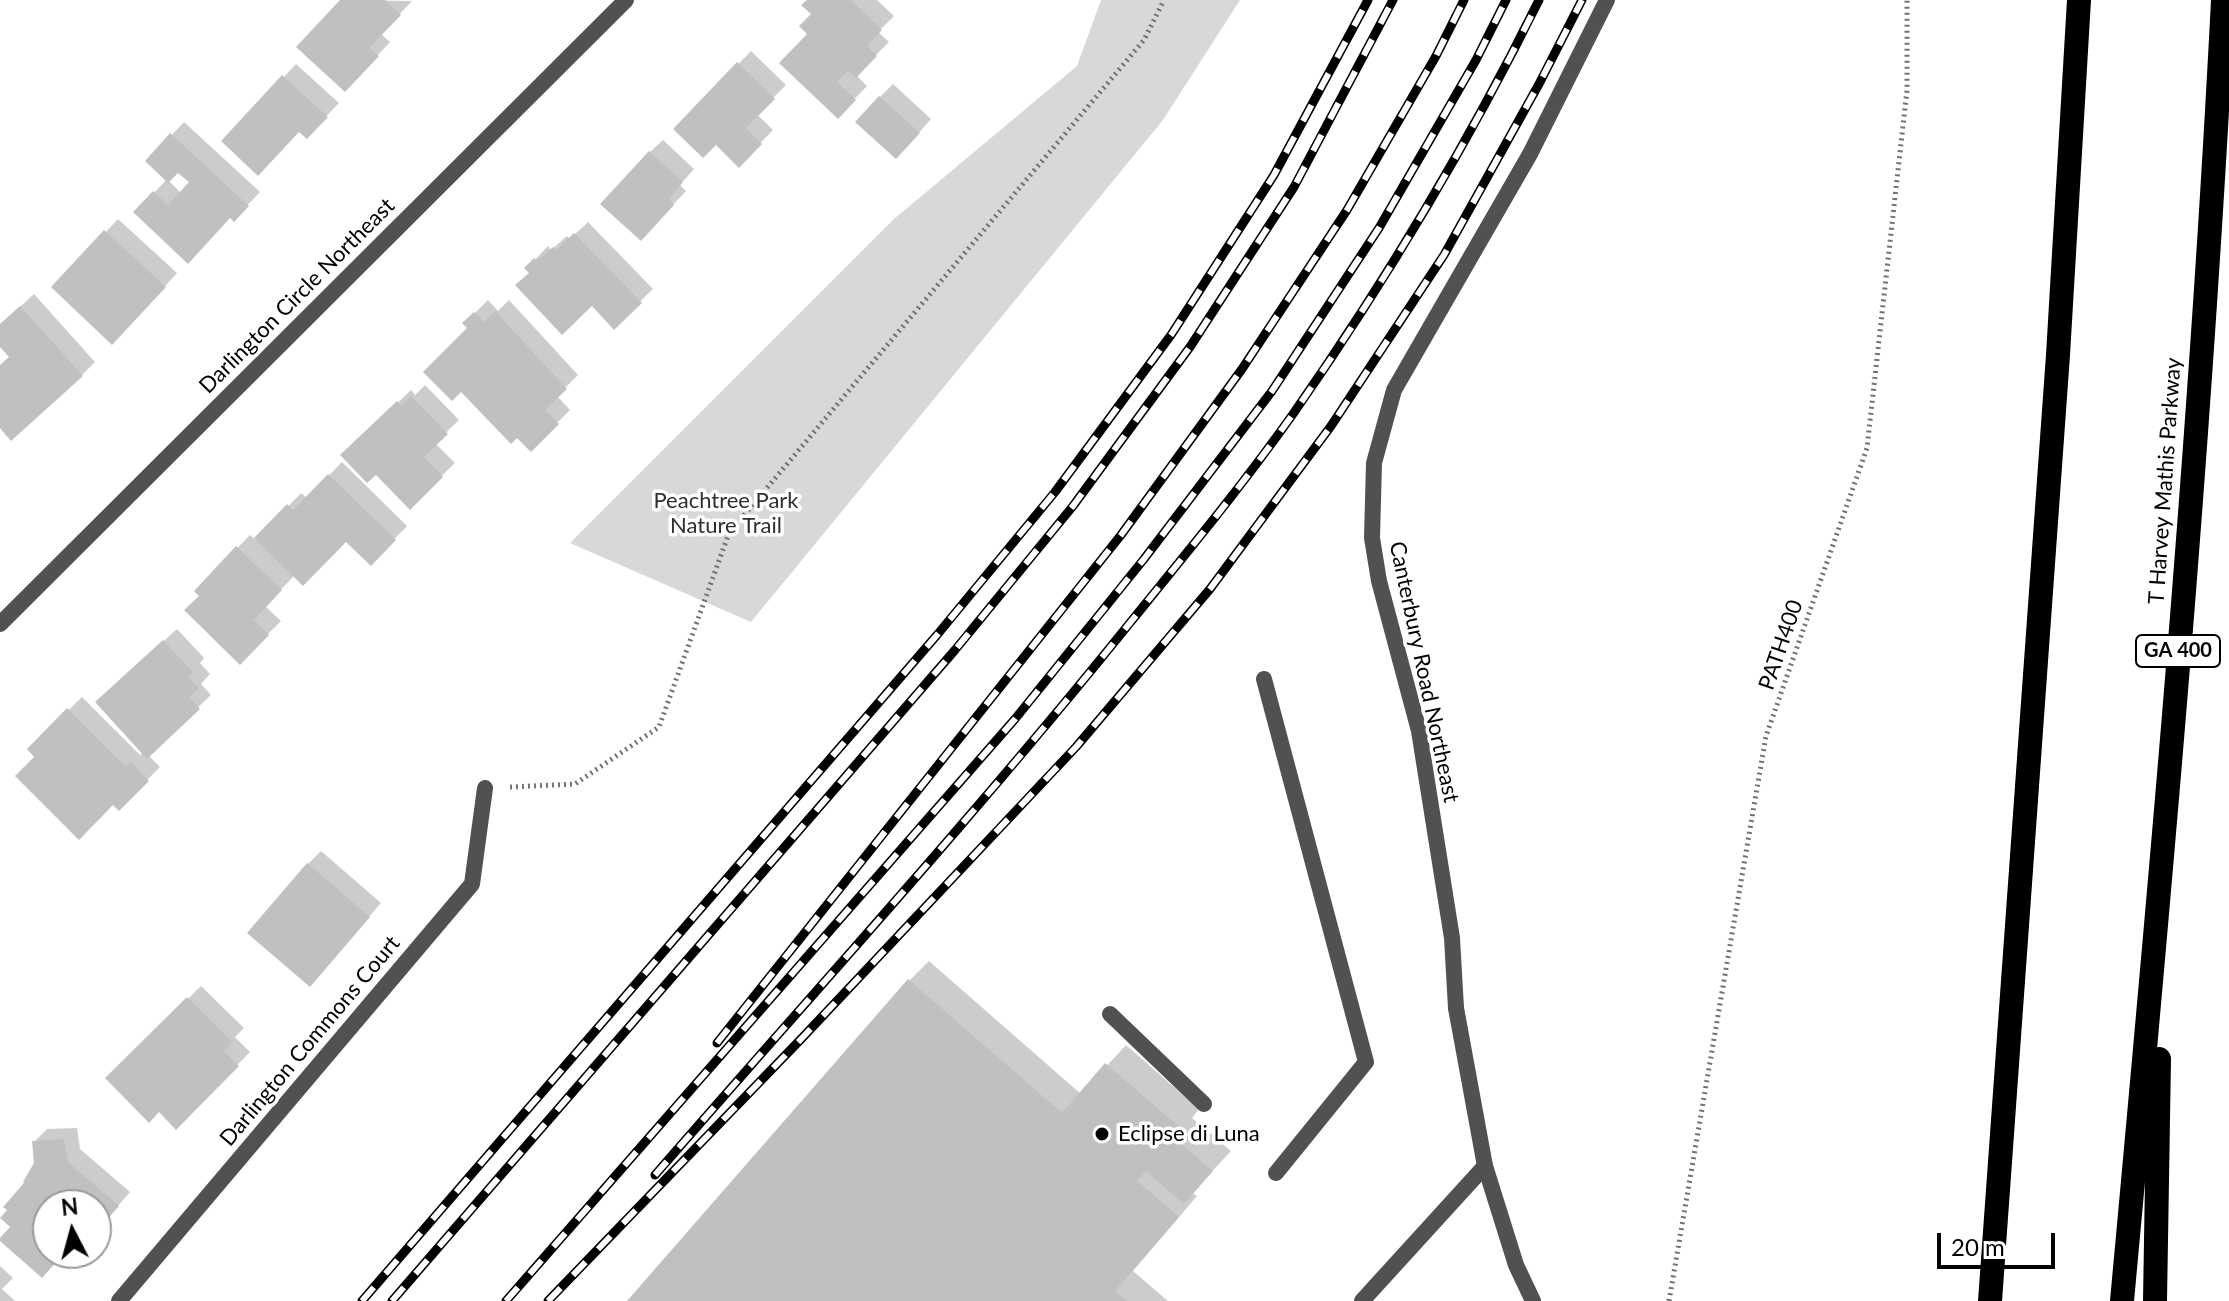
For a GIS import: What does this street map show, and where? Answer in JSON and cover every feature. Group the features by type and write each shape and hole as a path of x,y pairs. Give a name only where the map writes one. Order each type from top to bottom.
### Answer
{"highway":[{"path":"1990,1301 2060,324 2079,0"},
{"name":"T Harvey Mathis Parkway","path":"2122,1301 2162,869 2215,160 2223,0"},
{"path":"2155,1301 2162,869"}],"street":[{"name":"Darlington Circle Northeast","path":"0,624 626,0"},
{"name":"Canterbury Road Northeast","path":"1533,1301 1516,1265 1485,1166 1456,1008 1452,938 1419,731 1379,581 1372,538 1374,463 1394,390 1530,154 1607,0"},
{"path":"1264,679 1366,1062 1276,1173"},
{"name":"Darlington Commons Court","path":"119,1301 472,884 485,788"},
{"path":"1110,1014 1204,1104"},
{"path":"1362,1301 1485,1166"}],"path":[{"path":"485,788 575,784 659,727 729,533 1144,40 1164,0"},
{"name":"PATH400","path":"1669,1301 1766,736 1867,448 1907,90 1907,0"}],"green space":[{"name":"Peachtree Park Nature Trail","path":"1101,0 1240,0 1163,120 751,622 570,543 894,219 1077,66"}],"building":[{"path":"340,0 385,0 401,15 369,48 379,56 345,92 296,47"},
{"path":"807,0 851,0 882,30 867,46 877,56 856,78 848,70 837,82 856,100 838,119 779,63 807,34 799,26 811,14 801,5"},
{"path":"737,62 775,99 746,128 762,144 739,168 716,145 703,158 673,129"},
{"path":"282,75 328,117 307,139 299,132 258,176 221,141"},
{"path":"879,96 920,133 896,159 855,122"},
{"path":"170,133 249,206 234,222 230,218 188,264 133,212 153,191 168,205 189,182 178,173 168,183 145,161"},
{"path":"649,151 683,182 669,199 674,205 641,241 600,204"},
{"path":"104,230 166,287 112,345 51,287"},
{"path":"574,233 642,303 614,330 592,306 562,335 515,285 529,273 524,268 534,258 537,261 553,247 556,250"},
{"path":"20,306 83,376 11,441 0,428 0,365 9,357 0,347 0,324"},
{"path":"495,311 567,389 545,410 559,424 531,452 517,438 511,444 461,392 452,401 423,372 467,328 462,323 474,312 484,322"},
{"path":"411,396 448,434 424,457 443,477 410,510 376,475 367,483 340,455 397,401 401,406"},
{"path":"328,474 396,540 371,566 346,542 303,586 254,538 287,504 293,510"},
{"path":"236,546 282,590 254,620 269,635 240,665 184,610 199,596 194,591"},
{"path":"163,640 193,672 188,677 199,688 189,697 200,709 147,759 95,702"},
{"path":"67,708 126,767 131,762 149,781 119,811 113,805 79,840 15,776 34,757 27,749"},
{"path":"307,863 370,917 310,987 247,933"},
{"path":"908,979 1062,1113 1105,1063 1182,1129 1174,1138 1213,1171 1184,1204 1146,1171 1137,1181 1179,1217 1115,1291 1127,1301 627,1301"},
{"path":"187,997 232,1042 224,1051 239,1066 176,1130 159,1112 149,1123 105,1078"},
{"path":"64,1139 68,1162 99,1189 32,1189 32,1269 50,1269 42,1278 0,1241 10,1227 0,1218 7,1210 3,1207 24,1183 34,1163 32,1141"},
{"path":"112,1200 119,1206 112,1214"}],"railway":[{"path":"362,1301 937,635 1055,492 1171,335 1274,175 1368,0"},
{"path":"392,1301 955,650 1073,506 1190,347 1294,187 1393,0"},
{"path":"717,1043 1121,535 1242,369 1347,210 1436,56 1464,0"},
{"path":"506,1301 1015,719 1144,559 1272,391 1379,228 1476,60 1506,0"},
{"path":"655,1175 1013,764 1254,467 1393,263 1484,107 1539,0"},
{"path":"548,1301 803,1037 1076,747 1210,589 1331,426 1444,255 1582,0"}],"place":[{"name":"Eclipse di Luna","path":"1102,1134"}]}
